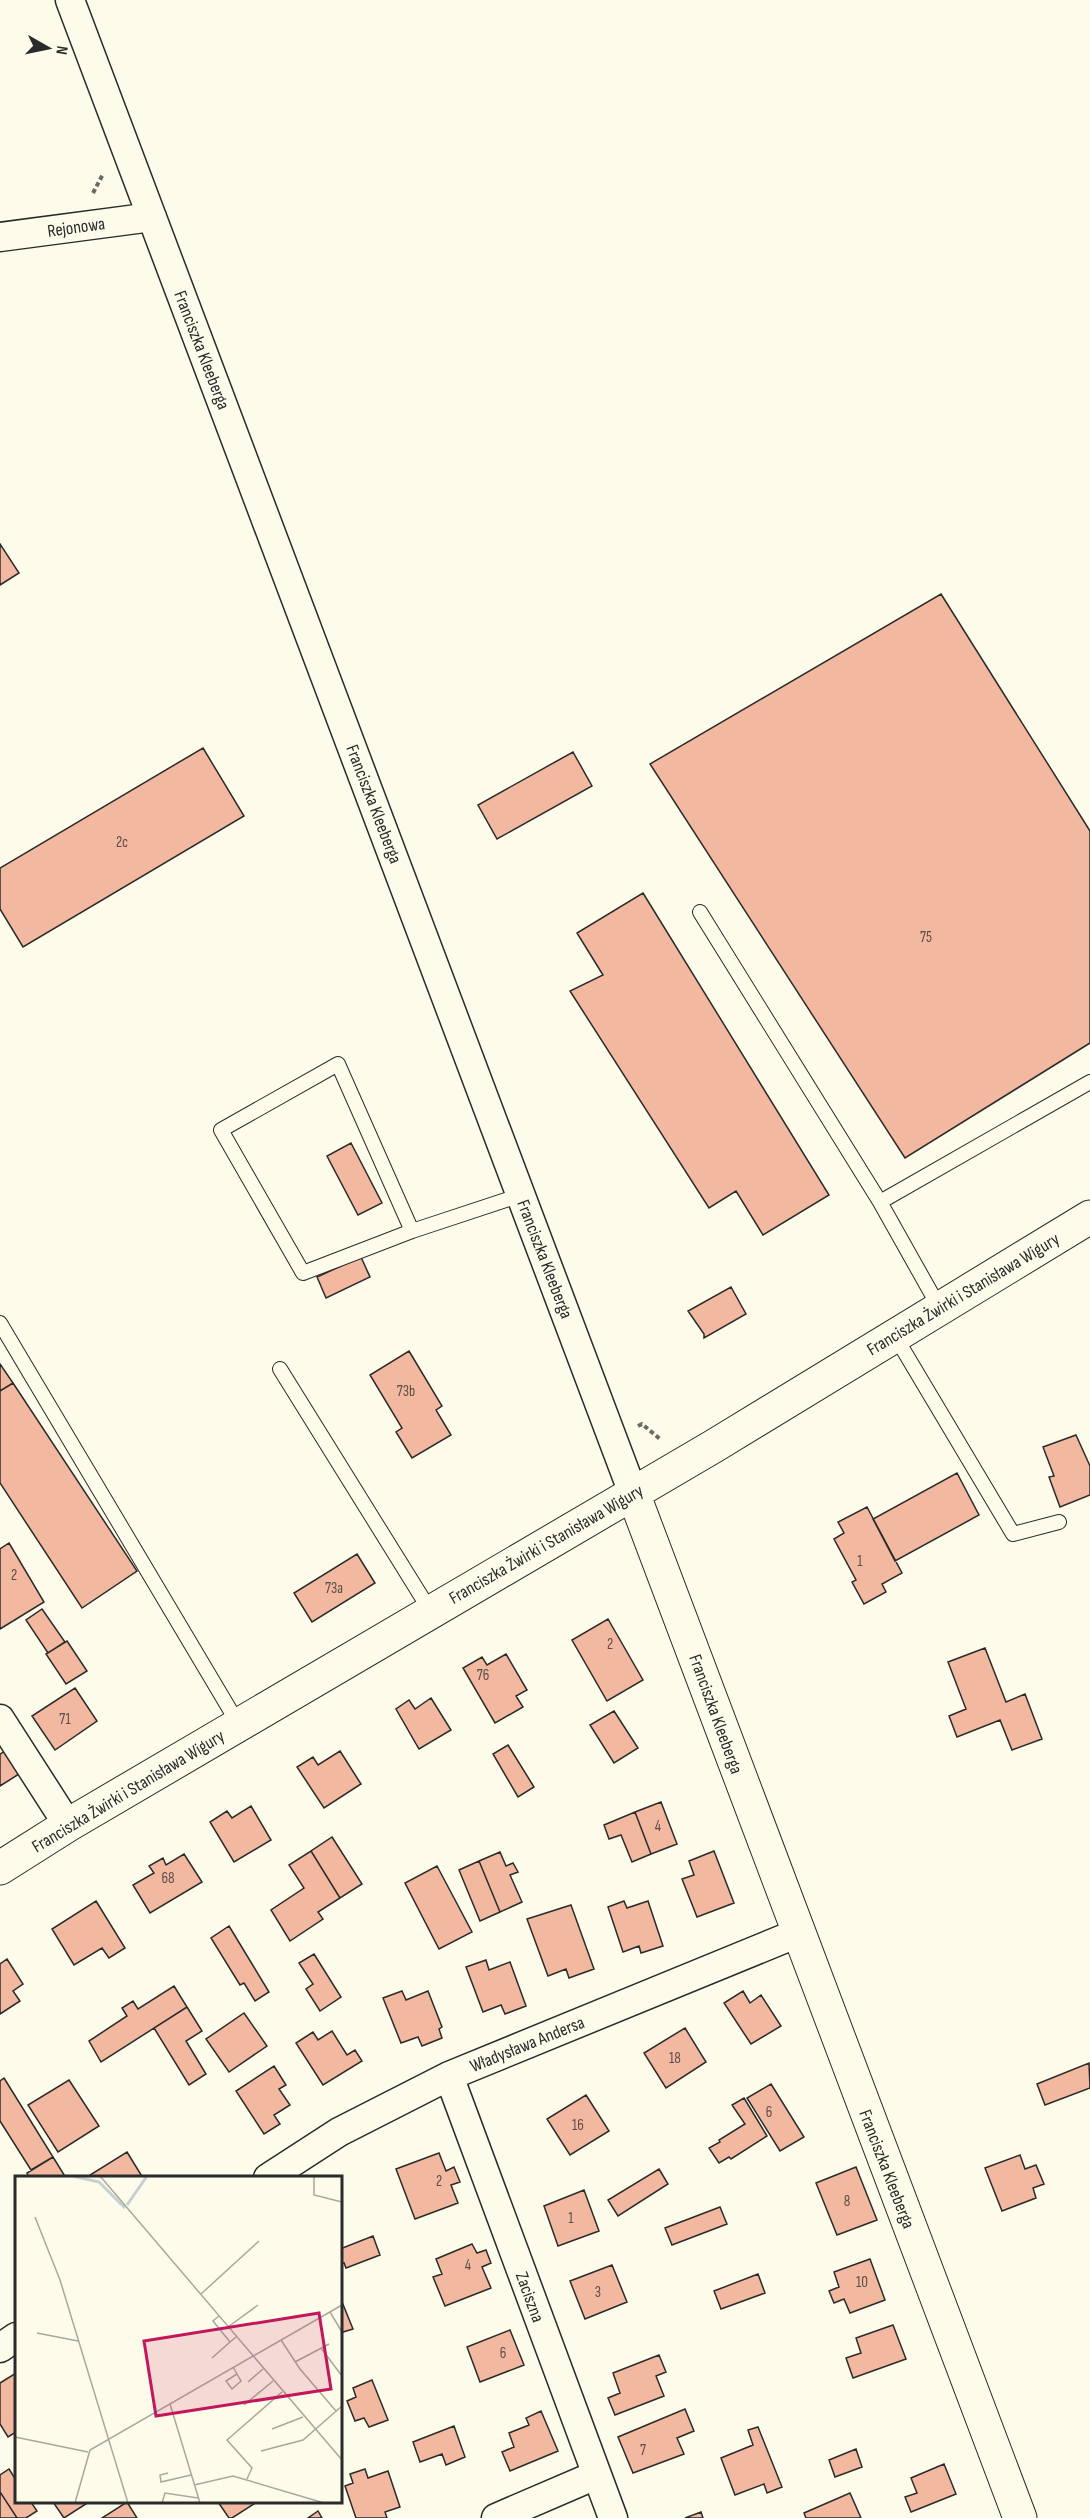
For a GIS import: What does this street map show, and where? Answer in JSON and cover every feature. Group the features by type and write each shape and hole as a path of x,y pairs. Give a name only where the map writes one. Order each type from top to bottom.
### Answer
{"street":[{"name":"Franciszka Kleeberga","path":"70,0 1020,2518"},
{"name":"Rejonowa","path":"0,237 152,217"},
{"name":"Franciszka Żwirki i Stanisława Wigury","path":"0,1869 68,1825 633,1493 1090,1217"},
{"path":"0,1719 68,1825"},
{"name":"Władysława Andersa","path":"271,2176 339,2132 449,2076 798,1933"},
{"name":"Zaciszna","path":"449,2076 613,2518"},
{"path":"0,2348 15,2338"},
{"path":"496,2518 596,2475"}],"lane":[{"path":"700,912 880,1202 939,1307"},
{"path":"412,1231 338,1064 221,1130 303,1273 412,1231 521,1195"},
{"path":"880,1202 1090,1082"},
{"path":"0,1323 239,1725"},
{"path":"895,1336 1013,1534 1059,1522"},
{"path":"280,1369 431,1612"}],"building":[{"path":"0,544 19,573 0,585"},
{"path":"941,594 1090,831 1090,1043 905,1158 650,764"},
{"path":"203,748 244,816 23,947 0,909 0,868"},
{"path":"573,752 592,786 497,839 478,805"},
{"path":"643,893 829,1195 763,1235 736,1191 709,1208 570,991 603,975 577,933"},
{"path":"351,1143 382,1203 358,1215 327,1156"},
{"path":"361,1257 370,1277 326,1298 317,1277"},
{"path":"731,1287 746,1314 704,1338 704,1334 688,1311"},
{"path":"409,1351 442,1406 436,1410 451,1435 412,1458 396,1432 402,1428 370,1375"},
{"path":"0,1364 13,1383 0,1391"},
{"path":"13,1383 137,1571 82,1608 0,1483 0,1391"},
{"path":"1076,1435 1090,1466 1090,1495 1060,1507 1049,1477 1054,1476 1043,1447"},
{"path":"957,1473 979,1515 895,1561 873,1519"},
{"path":"867,1507 902,1573 882,1584 886,1592 864,1604 852,1582 856,1580 834,1539 844,1533 838,1522"},
{"path":"9,1543 44,1602 0,1629 0,1549"},
{"path":"357,1554 375,1583 312,1622 294,1593"},
{"path":"42,1609 65,1642 48,1653 26,1620"},
{"path":"608,1619 643,1680 607,1701 572,1640"},
{"path":"67,1641 87,1671 66,1684 46,1654"},
{"path":"985,1648 1006,1702 1025,1694 1042,1739 1012,1750 1000,1720 957,1737 949,1716 966,1709 948,1662"},
{"path":"506,1654 527,1690 516,1696 523,1707 495,1723 463,1668 482,1657 487,1665"},
{"path":"75,1688 97,1721 55,1750 32,1716"},
{"path":"431,1698 451,1730 419,1749 396,1709 409,1700 415,1709"},
{"path":"614,1711 638,1748 614,1763 590,1725"},
{"path":"508,1745 534,1787 518,1797 493,1754"},
{"path":"5,1751 19,1774 0,1786 0,1754"},
{"path":"340,1751 361,1784 324,1808 297,1767 313,1757 318,1765"},
{"path":"661,1802 677,1844 651,1854 635,1812"},
{"path":"251,1806 271,1840 234,1862 210,1822 227,1811 232,1818"},
{"path":"635,1812 651,1854 632,1862 621,1835 609,1839 604,1825"},
{"path":"332,1837 362,1884 340,1898 311,1851"},
{"path":"311,1851 340,1898 318,1912 323,1919 290,1941 271,1910 304,1888 289,1865"},
{"path":"714,1851 734,1903 697,1917 682,1879 694,1875 689,1861"},
{"path":"500,1852 506,1866 513,1863 518,1872 510,1875 522,1902 500,1912 479,1861"},
{"path":"184,1854 202,1882 150,1913 133,1885 154,1873 149,1866 163,1858 166,1865"},
{"path":"479,1861 500,1912 480,1921 459,1870"},
{"path":"437,1866 472,1932 439,1949 405,1883"},
{"path":"96,1901 125,1948 109,1958 102,1948 74,1965 52,1929"},
{"path":"624,1901 627,1908 648,1901 663,1946 641,1953 639,1946 623,1952 608,1907"},
{"path":"571,1905 594,1969 569,1978 566,1969 548,1976 527,1919"},
{"path":"229,1926 269,1992 255,2001 244,1983 240,1985 211,1938"},
{"path":"314,1954 341,1997 320,2011 306,1989 313,1984 299,1963"},
{"path":"7,1959 23,1984 13,1991 20,2001 0,2014 0,1964"},
{"path":"486,1960 489,1970 510,1962 526,2006 505,2014 501,2005 483,2012 466,1967"},
{"path":"174,1986 187,2007 101,2062 89,2041 127,2016 122,2008 133,2001 138,2009"},
{"path":"402,1991 406,2000 428,1991 442,2027 439,2029 442,2038 422,2046 418,2037 401,2043 383,1998"},
{"path":"743,1991 750,2003 761,1995 781,2026 751,2044 724,2003"},
{"path":"187,2007 202,2031 186,2041 206,2074 189,2085 154,2028"},
{"path":"244,2013 267,2046 229,2072 206,2039"},
{"path":"685,2028 706,2062 666,2088 644,2053"},
{"path":"332,2031 347,2055 355,2050 362,2061 323,2085 296,2043 313,2032 318,2040"},
{"path":"1089,2063 1090,2088 1045,2105 1037,2084"},
{"path":"274,2066 286,2085 279,2089 290,2105 274,2115 280,2124 264,2134 236,2091"},
{"path":"4,2078 53,2157 31,2170 0,2121 0,2081"},
{"path":"69,2080 99,2126 58,2152 28,2105"},
{"path":"771,2084 804,2137 780,2151 747,2098"},
{"path":"586,2095 609,2131 570,2155 547,2119"},
{"path":"744,2098 767,2136 731,2159 729,2157 719,2163 709,2148 745,2124 732,2105"},
{"path":"127,2152 142,2176 90,2176"},
{"path":"439,2153 446,2171 454,2167 460,2182 451,2185 458,2203 415,2219 396,2169"},
{"path":"1020,2155 1025,2169 1036,2165 1044,2184 1033,2188 1036,2198 1002,2211 985,2168"},
{"path":"53,2157 65,2176 28,2176 27,2173"},
{"path":"856,2167 877,2220 837,2235 816,2183"},
{"path":"659,2169 668,2184 618,2216 608,2200"},
{"path":"584,2190 599,2231 558,2246 544,2206"},
{"path":"720,2207 727,2224 672,2245 665,2228"},
{"path":"373,2236 380,2255 346,2268 344,2263 342,2264 342,2248"},
{"path":"472,2244 477,2253 486,2250 491,2263 482,2267 491,2288 445,2306 433,2277 442,2274 436,2259"},
{"path":"870,2259 885,2300 850,2313 844,2299 834,2303 829,2291 839,2287 834,2272"},
{"path":"612,2265 627,2302 585,2319 570,2281"},
{"path":"758,2274 765,2293 721,2309 714,2291"},
{"path":"342,2302 353,2329 342,2332"},
{"path":"893,2325 906,2359 853,2378 846,2358 861,2353 856,2338"},
{"path":"510,2330 524,2365 480,2382 467,2347"},
{"path":"659,2355 666,2372 656,2376 664,2396 615,2415 608,2398 620,2393 613,2373"},
{"path":"15,2374 15,2433 8,2437 0,2424 0,2383"},
{"path":"372,2380 388,2420 369,2427 364,2418 355,2421 347,2401 356,2397 353,2388"},
{"path":"685,2409 694,2431 677,2438 684,2454 633,2473 618,2437"},
{"path":"541,2411 558,2451 510,2471 502,2452 514,2447 509,2433 529,2425 526,2418"},
{"path":"454,2426 465,2457 446,2465 442,2454 420,2462 413,2442"},
{"path":"758,2427 782,2487 767,2493 764,2484 735,2495 721,2458 753,2445 748,2430"},
{"path":"856,2449 862,2467 835,2477 829,2460"},
{"path":"944,2464 956,2494 911,2512 905,2497 917,2493 911,2478"},
{"path":"9,2469 15,2478 15,2503 32,2503 37,2511 26,2518 17,2518 0,2492 0,2475"},
{"path":"365,2469 368,2478 388,2471 400,2507 385,2512 387,2518 356,2518 345,2486 353,2483 350,2474"},
{"path":"0,2492 17,2518 0,2518"},
{"path":"850,2493 861,2518 806,2518 804,2513"},
{"path":"54,2503 87,2503 64,2518"},
{"path":"128,2503 137,2518 102,2518"},
{"path":"219,2503 255,2503 232,2518 229,2518"},
{"path":"318,2511 322,2518 308,2518"},
{"path":"701,2512 703,2518 685,2518"}]}
